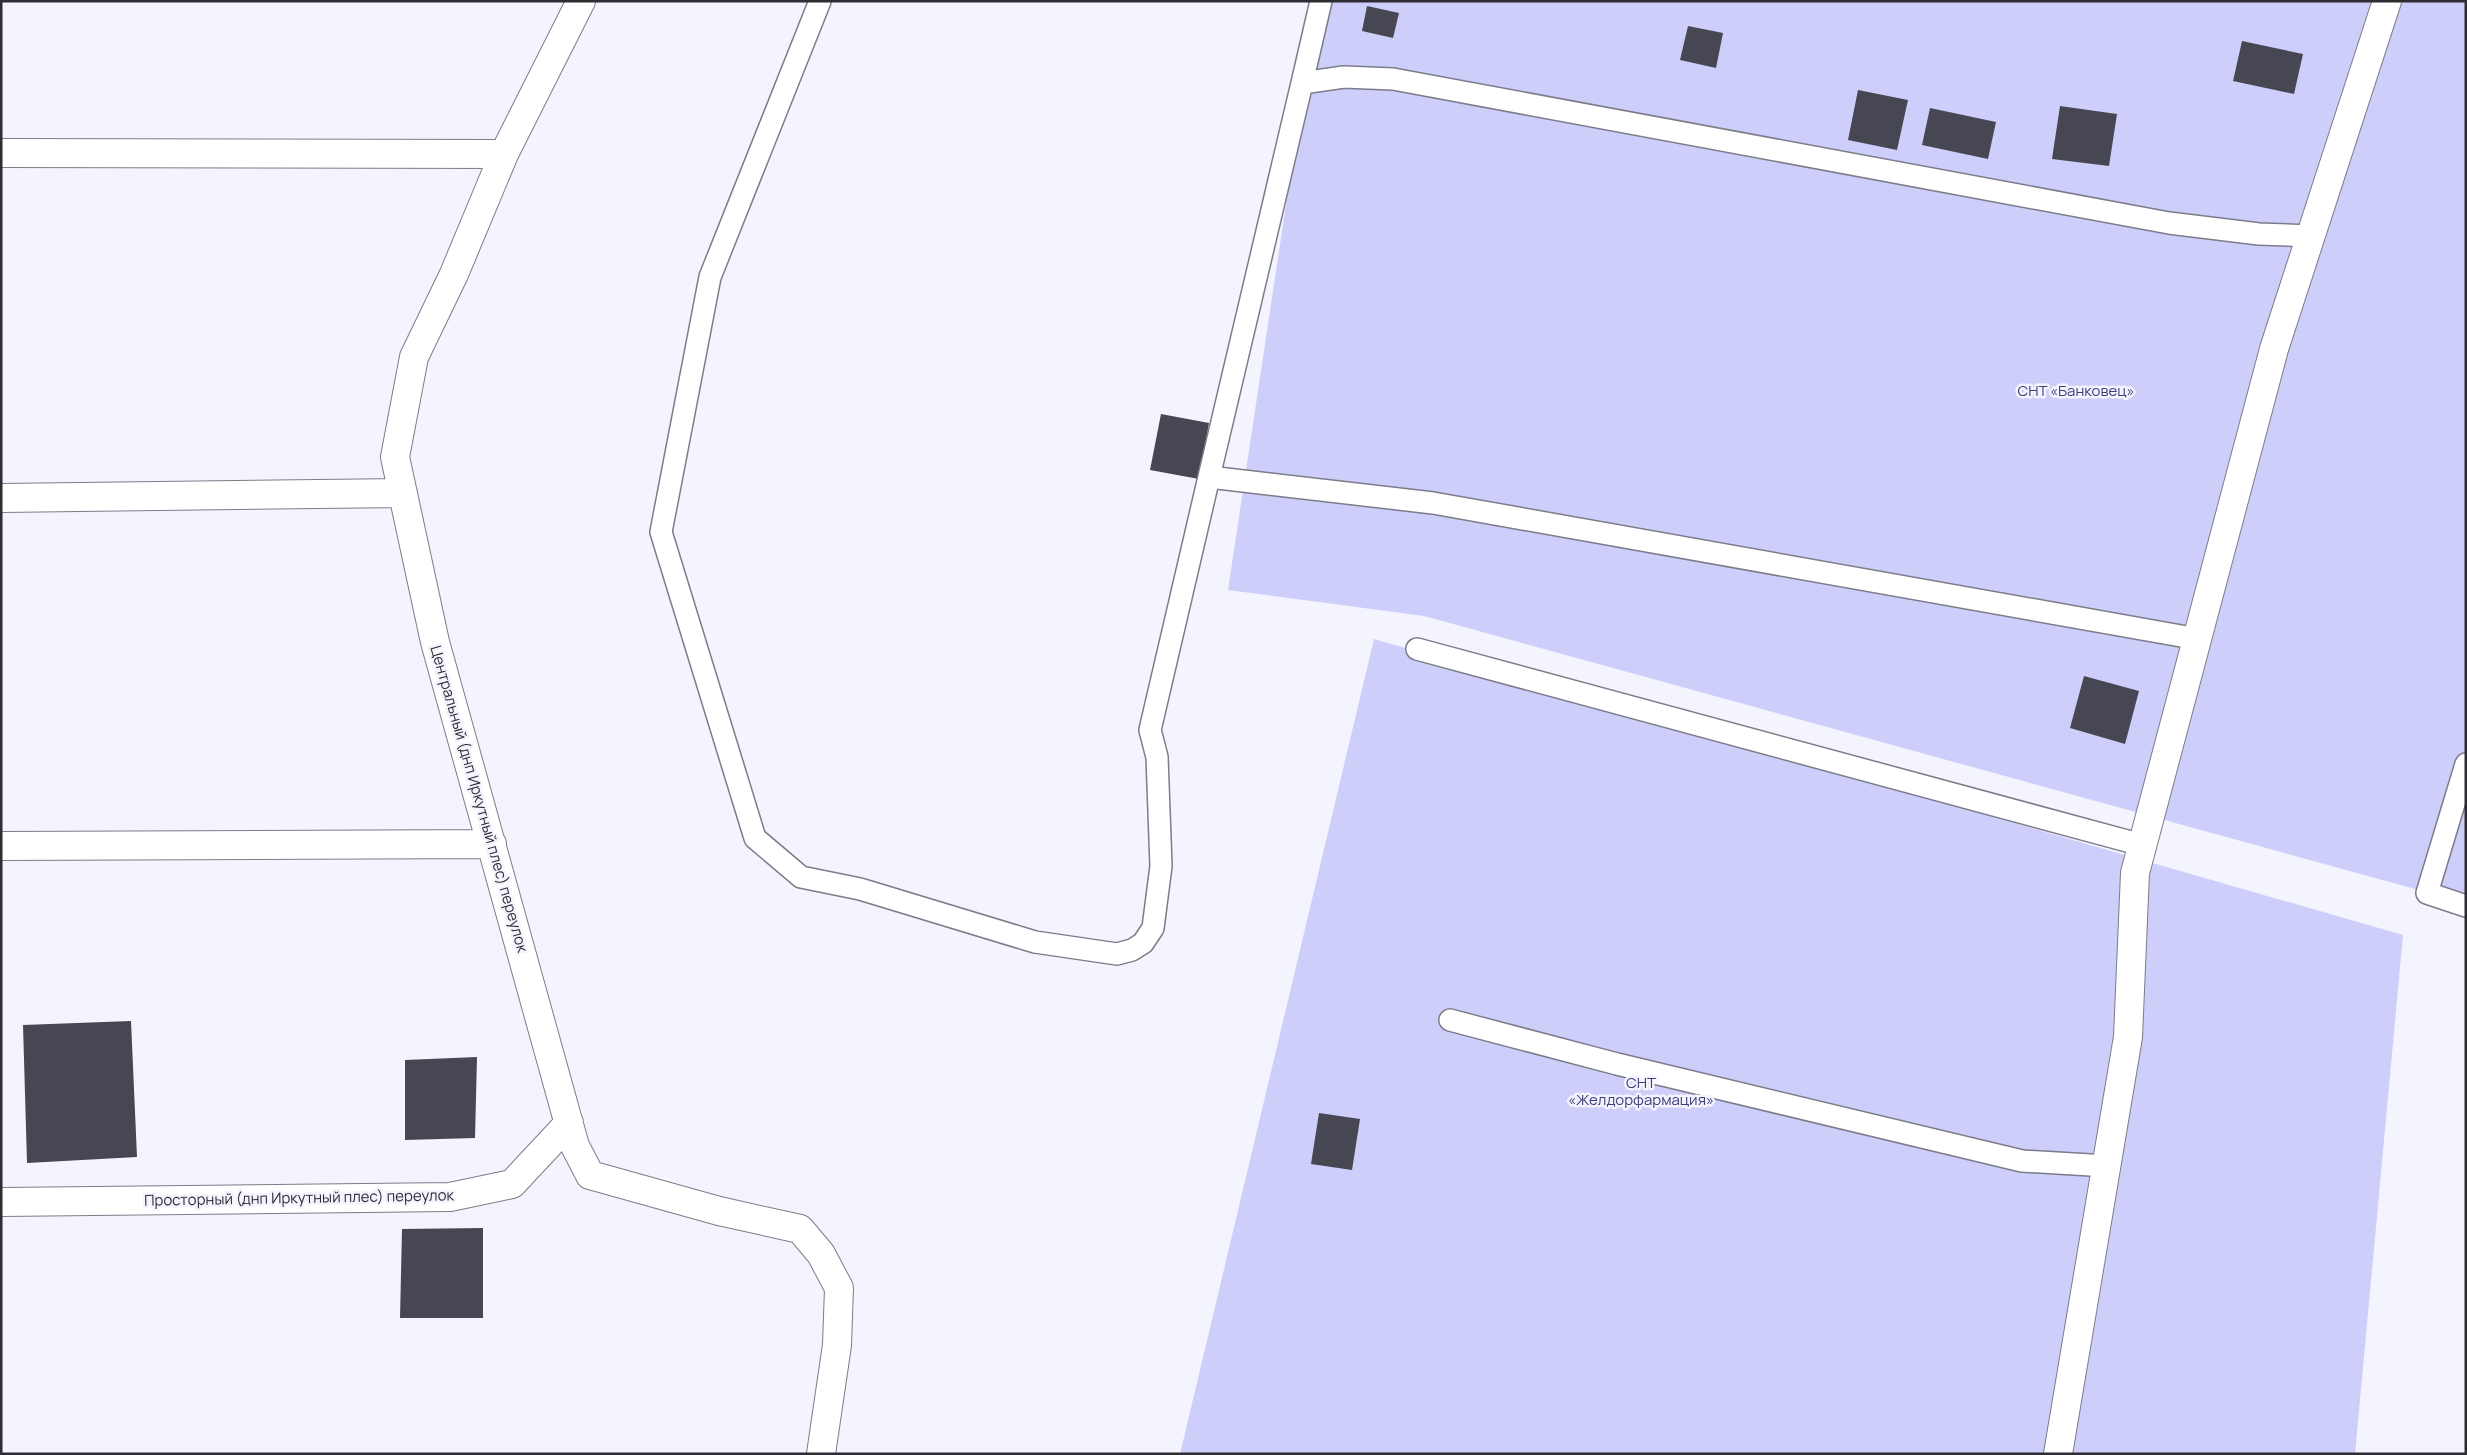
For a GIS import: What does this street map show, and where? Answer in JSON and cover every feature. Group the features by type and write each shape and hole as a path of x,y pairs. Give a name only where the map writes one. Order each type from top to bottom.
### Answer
{"street":[{"name":"Центральный (днп Иркутный плес) переулок","path":"581,1 504,154 454,274 414,358 395,458 435,642 575,1146 590,1175 718,1210 800,1229 821,1254 839,1288 837,1345 821,1454"},
{"path":"2058,1454 2128,1037 2135,873 2274,349 2387,1"},
{"path":"1,152 504,154"},
{"path":"1,498 403,493"},
{"path":"1,846 492,844"},
{"name":"Просторный (днп Иркутный плес) переулок","path":"1,1202 450,1198 512,1184 569,1123"}],"lane":[{"path":"820,1 710,277 661,532 755,838 801,877 860,889 1009,936 1060,948 1117,954 1132,950 1143,943 1153,928 1161,866 1157,757 1150,730 1321,1"},
{"path":"1302,83 1344,77 1393,79 2170,222 2259,234 2311,236"},
{"path":"1209,477 1433,503 2198,639"},
{"path":"1417,649 2142,845"},
{"path":"2466,764 2428,893 2466,906"},
{"path":"1450,1020 1617,1064 2022,1160 2106,1166"}],"green space":[{"name":"СНТ «Банковец»","path":"1323,1 2466,1 2466,903 1424,616 1228,590 1304,85"},
{"name":"СНТ «Желдорфармация»","path":"1374,639 2403,935 2355,1454 1180,1454"}],"building":[{"path":"1367,6 1399,13 1393,38 1362,31"},
{"path":"1688,26 1723,33 1716,68 1680,60"},
{"path":"2242,41 2303,54 2294,94 2233,81"},
{"path":"1858,90 1908,100 1897,150 1848,140"},
{"path":"2060,106 2117,114 2109,166 2052,159"},
{"path":"1930,108 1996,122 1988,159 1922,145"},
{"path":"1161,414 1209,423 1199,479 1150,470"},
{"path":"2084,676 2139,691 2125,744 2070,728"},
{"path":"131,1021 137,1157 27,1163 23,1025"},
{"path":"477,1057 475,1138 405,1140 405,1060"},
{"path":"1319,1113 1360,1119 1352,1170 1311,1164"},
{"path":"483,1228 483,1318 400,1318 402,1229"}]}
